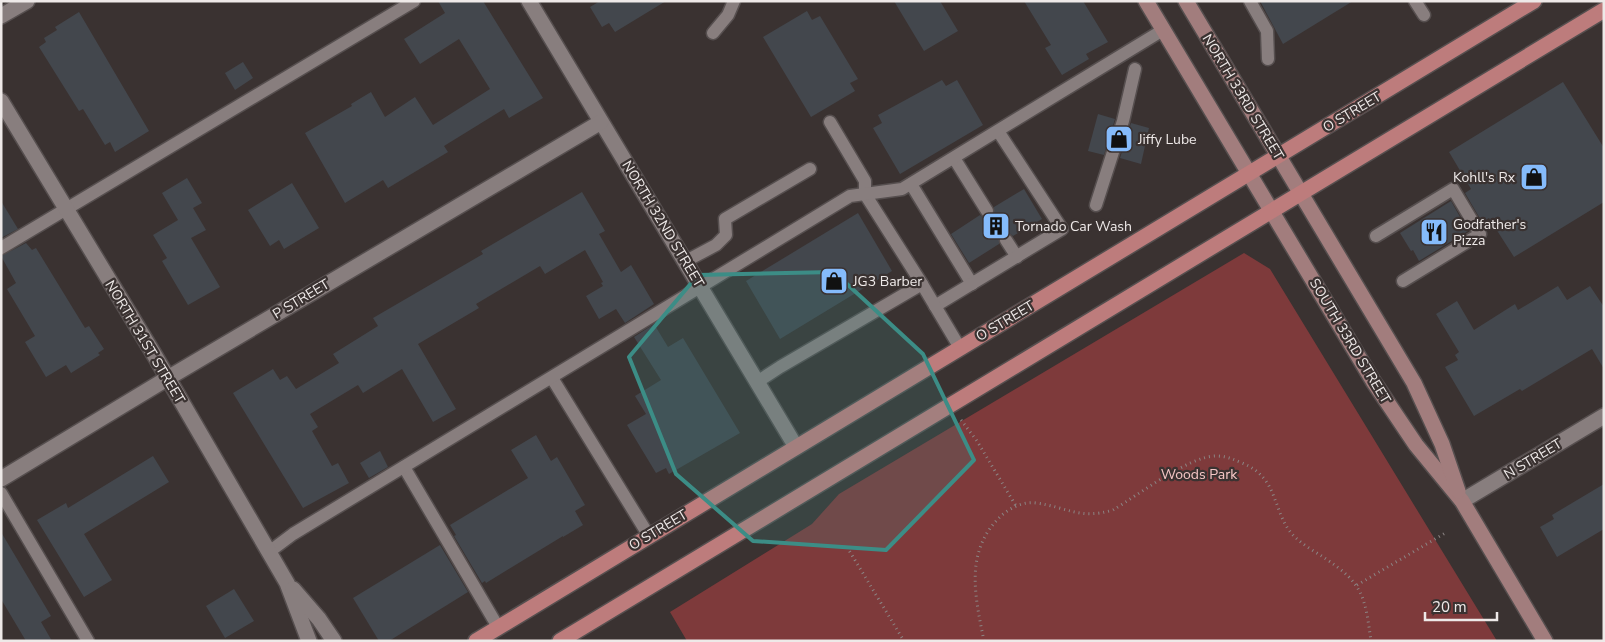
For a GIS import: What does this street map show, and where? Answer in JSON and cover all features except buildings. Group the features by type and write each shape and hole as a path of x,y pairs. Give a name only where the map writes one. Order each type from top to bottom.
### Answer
{"main road":[{"path":"1146,1 1249,173"},
{"name":"NORTH 33RD STREET","path":"1186,1 1300,193"},
{"name":"O STREET","path":"476,641 1534,1"},
{"path":"560,641 1604,10"},
{"name":"SOUTH 33RD STREET","path":"1249,173 1373,381 1416,446 1462,501 1545,641"},
{"name":"SOUTH 33RD STREET","path":"1300,193 1414,382 1442,444 1462,501"}],"street":[{"path":"1,16 27,1"},
{"name":"NORTH 32ND STREET","path":"529,1 796,447"},
{"name":"NORTH 31ST STREET","path":"1,102 168,378 288,583 319,619 334,641"},
{"name":"P STREET","path":"1,478 602,122"},
{"name":"N STREET","path":"1462,501 1604,416"},
{"name":"NORTH 31ST STREET","path":"288,583 309,641"}],"lane":[{"path":"1,248 414,1"},
{"path":"713,33 728,16 734,1"},
{"path":"1250,1 1267,31 1268,59"},
{"path":"1415,1 1424,15"},
{"path":"269,552 293,534 850,196 902,189 1163,30"},
{"path":"1096,206 1123,121 1135,69"},
{"path":"830,122 865,181 866,194 960,348"},
{"path":"935,306 1062,229 998,131"},
{"path":"954,158 987,211"},
{"path":"686,261 716,245 726,235 725,219 810,169"},
{"path":"911,184 972,284"},
{"path":"1376,236 1453,189 1480,234 1403,281"},
{"path":"1006,240 1016,257"},
{"path":"757,382 922,284"},
{"path":"552,378 649,536"},
{"path":"404,467 498,627"},
{"path":"1,494 88,641"}],"path":[{"path":"960,419 977,441 1016,506"},
{"path":"984,641 975,592 974,574 977,556 990,528 1004,513 1016,506 1034,503 1079,514 1099,514 1114,510 1190,462 1215,456 1228,457 1257,471 1270,488 1282,519 1290,532 1298,540 1340,568 1357,585 1367,613 1371,641"},
{"path":"1357,585 1447,532"},
{"path":"847,547 904,641"}],"highlighted area":[{"path":"834,272 923,354 974,460 886,550 753,541 676,474 629,357 698,275"}],"green space":[{"name":"Woods Park","path":"1244,253 1270,269 1497,641 687,641 670,612 812,524 839,494"}],"place":[{"name":"Jiffy Lube","path":"1119,139"},
{"name":"Kohll's Rx","path":"1534,177"},
{"name":"Tornado Car Wash","path":"996,226"},
{"name":"Godfather's Pizza","path":"1434,232"},
{"name":"JG3 Barber","path":"834,281"}]}
